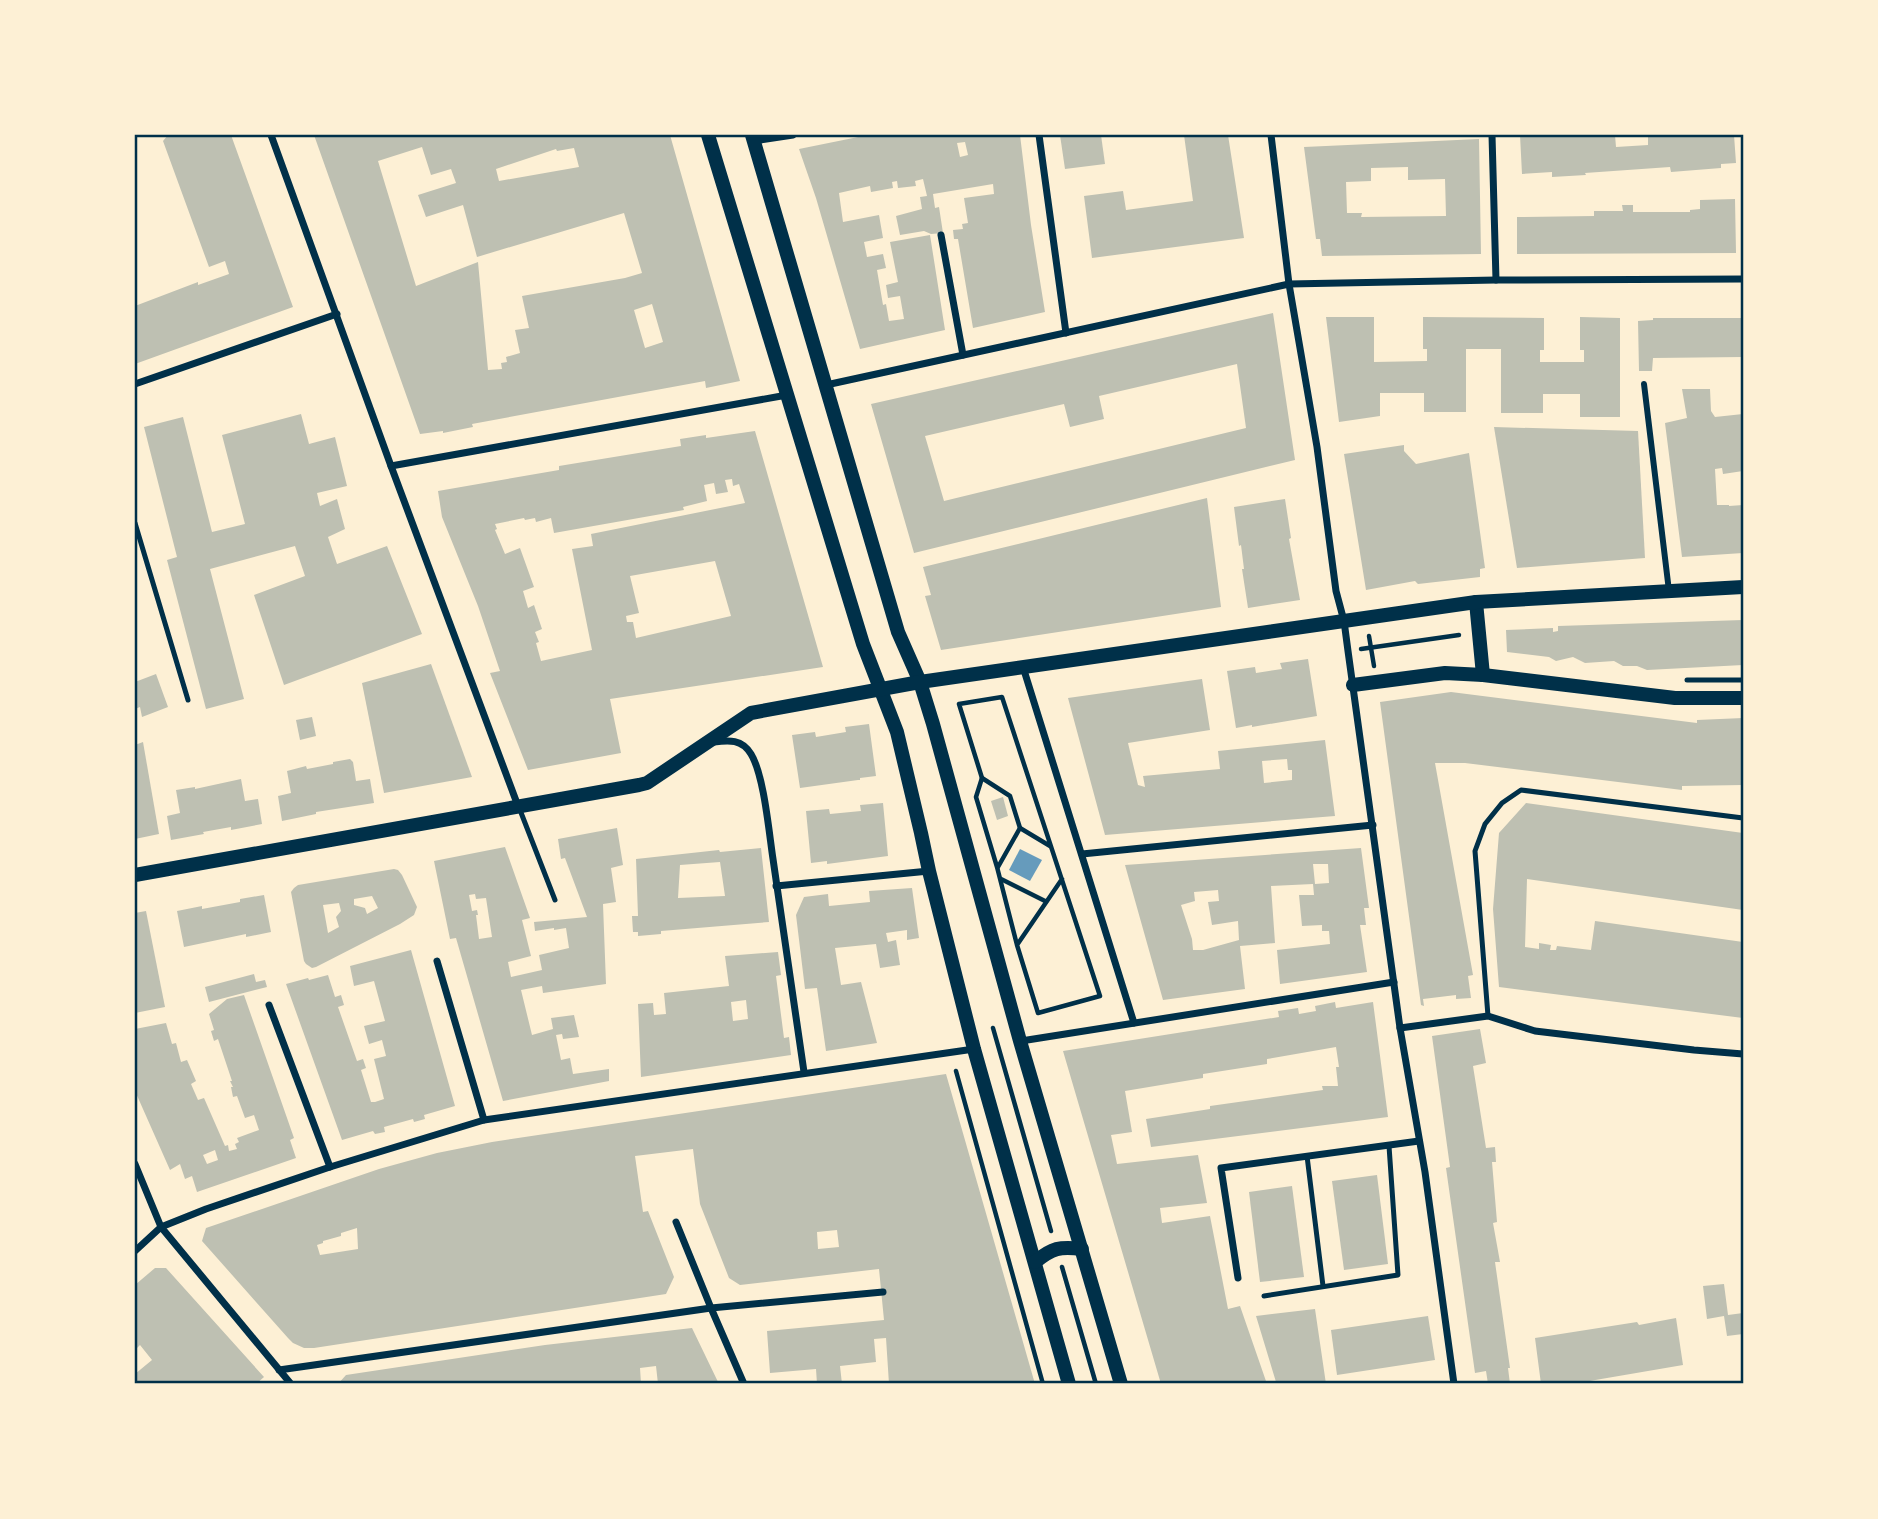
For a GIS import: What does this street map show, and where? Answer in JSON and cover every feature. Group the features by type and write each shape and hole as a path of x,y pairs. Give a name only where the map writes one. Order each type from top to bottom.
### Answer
{"main road":[{"path":"708,135 863,644 897,732 974,1049 1069,1384"},
{"path":"753,138 898,632 920,682 1020,1041 1121,1384"},
{"path":"135,875 647,783 751,713 920,682 1476,602 1743,587"},
{"path":"1476,602 1483,675"},
{"path":"1353,685 1446,673 1675,698 1743,698"},
{"path":"1035,1262 1056,1248 1082,1249"}],"street":[{"path":"271,135 519,807"},
{"path":"753,138 793,135"},
{"path":"1039,135 1066,332"},
{"path":"1271,135 1289,284 1317,447 1336,592 1344,621 1400,1028 1425,1172 1454,1384"},
{"path":"1492,135 1496,280"},
{"path":"941,235 963,355"},
{"path":"826,385 1289,284 1743,279"},
{"path":"135,384 337,314"},
{"path":"1644,384 1669,591"},
{"path":"391,466 787,395"},
{"path":"1022,667 1134,1023"},
{"path":"706,743 733,739 745,746 758,771 804,1072"},
{"path":"1082,854 1373,825"},
{"path":"776,886 929,871"},
{"path":"438,961 484,1120"},
{"path":"1020,1041 1394,982"},
{"path":"269,1005 330,1167"},
{"path":"1400,1028 1488,1016 1535,1031 1743,1054"},
{"path":"135,1251 161,1227 330,1167 484,1120 974,1049"},
{"path":"1238,1278 1221,1168 1419,1141"},
{"path":"135,1164 161,1227 286,1382"},
{"path":"676,1222 744,1384"},
{"path":"279,1370 711,1308 883,1292"}],"lane":[{"path":"135,523 188,700"},
{"path":"1687,680 1743,680"},
{"path":"1488,1016 1475,852 1485,824 1502,803 1521,790 1743,818"},
{"path":"519,807 555,900"},
{"path":"1264,1296 1398,1275 1389,1146"},
{"path":"1307,1156 1323,1286"}],"path":[{"path":"1367,618 1374,668"},
{"path":"1371,648 1467,634"},
{"path":"1002,697 1100,996 1038,1013 976,797 982,778 959,704 1002,697"},
{"path":"982,778 1010,796 1020,828 1051,846"},
{"path":"998,867 1020,828"},
{"path":"1000,878 1045,901"},
{"path":"1017,944 1062,879"},
{"path":"956,1071 1043,1384"},
{"path":"999,1256 1008,1253"}],"water":[{"path":"1020,849 1042,860 1030,881 1009,870"}],"building":[{"path":"168,135 231,135 293,307 135,364 135,306 198,282 198,285 229,274 225,261 209,267 163,141"},
{"path":"314,135 670,135 740,381 706,388 705,381 472,424 473,427 443,433 420,434","holes":["422,147 431,175 451,169 456,183 418,195 426,217 463,205 477,257 624,213 642,273 522,296 529,328 515,330 520,353 506,357 507,362 501,363 502,369 488,370 478,262 416,286 378,161","574,148 579,167 499,181 496,169 556,149","652,304 663,342 645,348 634,310"]},
{"path":"868,135 1020,135 1045,312 973,328 958,239 954,239 953,230 963,229 962,224 968,223 964,198 994,194 993,184 933,194 935,208 939,207 943,233 931,234 924,231 900,235 896,216 922,209 920,197 927,196 923,179 915,181 916,186 898,188 897,181 892,182 893,188 871,192 870,186 839,193 843,222 879,215 883,238 864,242 867,257 883,254 886,268 877,270 883,305 886,304 889,321 904,319 900,296 888,298 886,285 898,282 890,242 930,235 945,330 860,349 799,149","holes":["965,142 968,155 960,157 957,143"]},
{"path":"1060,135 1101,135 1105,164 1065,169"},
{"path":"1184,135 1228,135 1244,238 1092,258 1084,196 1123,191 1126,210 1193,201"},
{"path":"1520,135 1615,135 1616,147 1648,145 1648,135 1734,135 1736,163 1721,164 1721,168 1671,172 1670,167 1552,177 1552,172 1522,174"},
{"path":"1479,139 1481,254 1322,256 1320,239 1316,239 1304,147","holes":["1408,167 1408,180 1445,179 1446,216 1361,217 1362,213 1347,213 1346,182 1371,181 1371,168"]},
{"path":"1735,199 1736,253 1517,254 1517,217 1594,216 1594,211 1623,211 1622,205 1633,205 1633,212 1690,212 1700,209 1700,200"},
{"path":"1273,313 1295,460 914,553 871,404","holes":["1237,364 1246,428 944,501 925,436 1064,404 1070,427 1104,419 1099,396"]},
{"path":"1326,317 1374,317 1374,362 1427,361 1427,349 1423,349 1423,317 1544,318 1544,350 1540,350 1540,362 1584,362 1584,350 1580,350 1580,317 1620,318 1620,417 1580,417 1580,394 1543,394 1543,413 1501,413 1501,349 1466,349 1466,412 1424,412 1424,393 1380,393 1380,416 1339,422"},
{"path":"1653,318 1743,318 1743,357 1653,358 1652,371 1639,371 1638,321"},
{"path":"1682,389 1710,389 1711,411 1715,417 1743,414 1743,471 1723,474 1722,468 1715,469 1717,505 1743,505 1743,553 1682,557 1665,423 1687,418"},
{"path":"301,414 309,444 335,437 347,486 317,493 320,506 337,499 345,529 328,537 337,564 387,546 422,634 284,685 254,595 305,576 295,546 210,569 244,699 206,709 167,560 177,557 144,427 183,417 212,532 245,524 222,435"},
{"path":"1494,427 1638,431 1645,558 1517,568"},
{"path":"755,431 823,667 610,699 621,753 528,770 490,673 500,671 478,606 442,517 438,491 559,470 559,466 681,446 680,439 706,435 706,438","holes":["732,479 733,486 739,484 745,503 591,534 593,546 572,549 592,650 541,661 535,632 542,629 534,605 528,608 523,591 534,587 520,548 505,554 495,524 524,518 535,518 536,522 551,518 554,533 684,510 683,507 707,501 704,485 714,483 716,494 728,492 725,480","715,561 731,616 636,638 633,622 627,622 626,616 639,613 630,576"]},
{"path":"1404,445 1404,451 1416,464 1469,453 1485,568 1480,569 1480,577 1418,584 1415,581 1366,590 1344,454"},
{"path":"1207,498 1221,607 941,650 925,596 931,595 923,567"},
{"path":"1285,499 1300,600 1248,608 1234,507"},
{"path":"1743,620 1743,665 1647,670 1637,666 1623,666 1614,661 1585,663 1573,657 1556,661 1549,657 1507,652 1506,630 1553,628 1553,632 1558,631 1558,626"},
{"path":"1308,659 1317,716 1236,728 1227,671 1255,667 1256,673 1282,669 1280,663"},
{"path":"431,664 472,777 384,793 362,683"},
{"path":"156,674 168,707 142,717 140,707 135,709 135,682"},
{"path":"1202,679 1210,730 1128,743 1138,785 1145,787 1143,776 1220,769 1218,751 1325,740 1335,816 1105,835 1068,698","holes":["1287,759 1288,770 1292,770 1292,780 1264,783 1262,761"]},
{"path":"1451,692 1697,723 1697,720 1743,718 1743,785 1682,786 1682,790 1465,763 1435,763 1473,975 1468,976 1471,998 1456,999 1456,995 1423,999 1424,1006 1421,1005 1380,702"},
{"path":"312,717 316,736 300,740 296,720"},
{"path":"869,724 876,776 800,788 792,735 815,732 816,737 846,732 845,727"},
{"path":"143,742 159,834 135,839 135,745"},
{"path":"350,759 353,762 356,781 370,779 374,803 316,812 282,821 278,796 291,793 287,771"},
{"path":"241,779 245,801 258,799 262,824 231,830 231,827 171,840 167,816 180,813 176,790 195,789"},
{"path":"1003,797 1008,816 997,820 991,801"},
{"path":"883,803 888,856 827,864 827,861 811,863 806,811 829,809 830,814 861,811 860,805"},
{"path":"1526,803 1743,833 1743,910 1527,879 1525,947 1539,949 1539,943 1551,945 1550,950 1556,950 1557,946 1591,950 1595,921 1743,942 1743,1018 1499,987 1493,909 1499,833"},
{"path":"617,828 623,865 611,868 616,902 603,904 606,984 543,993 542,986 521,990 532,1035 553,1029 551,1018 574,1015 579,1037 563,1039 562,1034 556,1035 561,1060 570,1058 573,1074 609,1069 609,1081 503,1101 456,938 450,939 434,861 505,847 530,918 522,920 531,956 508,962 511,977 542,970 539,955 569,948 566,928 535,931 534,922 587,917 565,858 561,859 558,839","holes":["475,894 476,899 486,898 492,937 479,939 477,910 472,911 469,895"]},
{"path":"761,848 769,922 661,931 661,934 638,936 638,932 633,932 632,916 638,916 636,859","holes":["720,862 725,896 678,898 680,865"]},
{"path":"1361,848 1369,908 1364,908 1366,925 1360,925 1367,972 1280,984 1277,950 1330,944 1329,931 1322,931 1322,925 1302,926 1299,895 1314,895 1313,884 1271,886 1275,943 1240,946 1245,989 1163,1000 1125,865","holes":["1313,864 1328,864 1329,883 1315,884","1218,890 1219,901 1208,902 1212,925 1238,921 1239,940 1203,950 1193,950 1181,905 1195,901 1194,892"]},
{"path":"394,869 402,875 417,907 414,915 400,924 312,968 304,961 291,892 298,885","holes":["372,896 378,908 367,914 365,908 354,905 354,899","339,903 341,911 336,917 339,927 328,933 323,905"]},
{"path":"912,888 919,938 907,940 907,930 886,933 888,942 896,940 900,965 880,968 876,944 835,948 841,985 861,982 877,1043 826,1051 817,988 805,989 796,915 804,897 828,894 829,906 870,902 869,891"},
{"path":"264,895 271,932 246,937 246,934 184,947 177,911 202,906 202,909"},
{"path":"146,911 165,1007 135,1013 135,913"},
{"path":"411,950 455,1106 424,1115 425,1119 414,1122 413,1119 384,1127 385,1132 375,1134 373,1131 342,1140 286,984 328,975 335,997 341,995 344,1005 338,1007 357,1061 363,1059 366,1068 361,1070 371,1102 375,1102 384,1099 374,1059 386,1056 382,1040 369,1044 364,1026 385,1021 374,981 354,986 350,966"},
{"path":"778,952 781,975 776,976 784,1038 789,1037 791,1055 641,1077 638,1004 653,1003 654,1015 666,1014 664,993 729,986 725,956","holes":["746,1000 748,1019 733,1021 731,1002"]},
{"path":"254,974 256,982 265,980 267,987 209,1002 205,987"},
{"path":"244,995 294,1138 290,1140 296,1158 197,1192 192,1176 185,1179 180,1164 170,1170 135,1091 135,1029 166,1023 172,1044 176,1043 181,1062 187,1060 196,1081 191,1084 198,1100 204,1098 225,1146 228,1145 229,1151 237,1149 237,1138 259,1130 254,1115 245,1118 237,1096 233,1097 232,1081 218,1039 214,1041 211,1031 214,1030 209,1014 227,999","holes":["215,1150 218,1160 207,1164 203,1155"]},
{"path":"1335,1002 1336,1008 1373,1002 1388,1117 1151,1147 1146,1119 1210,1109 1210,1106 1323,1090 1322,1086 1338,1086 1336,1047 1267,1059 1267,1064 1203,1074 1203,1078 1125,1091 1132,1132 1111,1135 1117,1164 1198,1155 1207,1203 1160,1208 1162,1223 1210,1216 1228,1309 1240,1306 1267,1384 1161,1384 1063,1051 1279,1017 1278,1011 1298,1008 1299,1014 1316,1011 1315,1006"},
{"path":"1480,1029 1486,1063 1473,1066 1486,1148 1495,1147 1496,1162 1492,1162 1497,1222 1493,1223 1500,1262 1495,1262 1510,1384 1488,1384 1486,1371 1475,1373 1446,1168 1450,1167 1432,1036"},
{"path":"946,1074 1035,1384 889,1384 886,1338 874,1339 876,1362 840,1366 842,1384 817,1384 816,1369 770,1373 767,1331 884,1320 879,1269 740,1285 729,1278 700,1204 693,1149 635,1156 643,1212 648,1211 674,1277 666,1294 304,1348 288,1338 202,1241 206,1228 379,1169 492,1142","holes":["357,1228 358,1249 320,1255 317,1245","837,1230 839,1247 818,1249 817,1232"]},
{"path":"1377,1175 1388,1264 1344,1270 1332,1181"},
{"path":"1292,1186 1304,1277 1260,1282 1249,1192"},
{"path":"155,1268 166,1268 264,1377 256,1384 135,1384 135,1374 152,1360 140,1345 135,1350 135,1285"},
{"path":"1724,1284 1728,1315 1743,1313 1743,1334 1727,1336 1724,1316 1707,1319 1703,1286"},
{"path":"1315,1309 1326,1384 1271,1384 1276,1382 1256,1316"},
{"path":"1428,1316 1435,1360 1337,1375 1331,1330"},
{"path":"1676,1318 1683,1365 1572,1384 1541,1384 1535,1338"},
{"path":"692,1328 719,1384 658,1384 656,1366 640,1368 641,1384 338,1384 346,1375 545,1345"}]}
